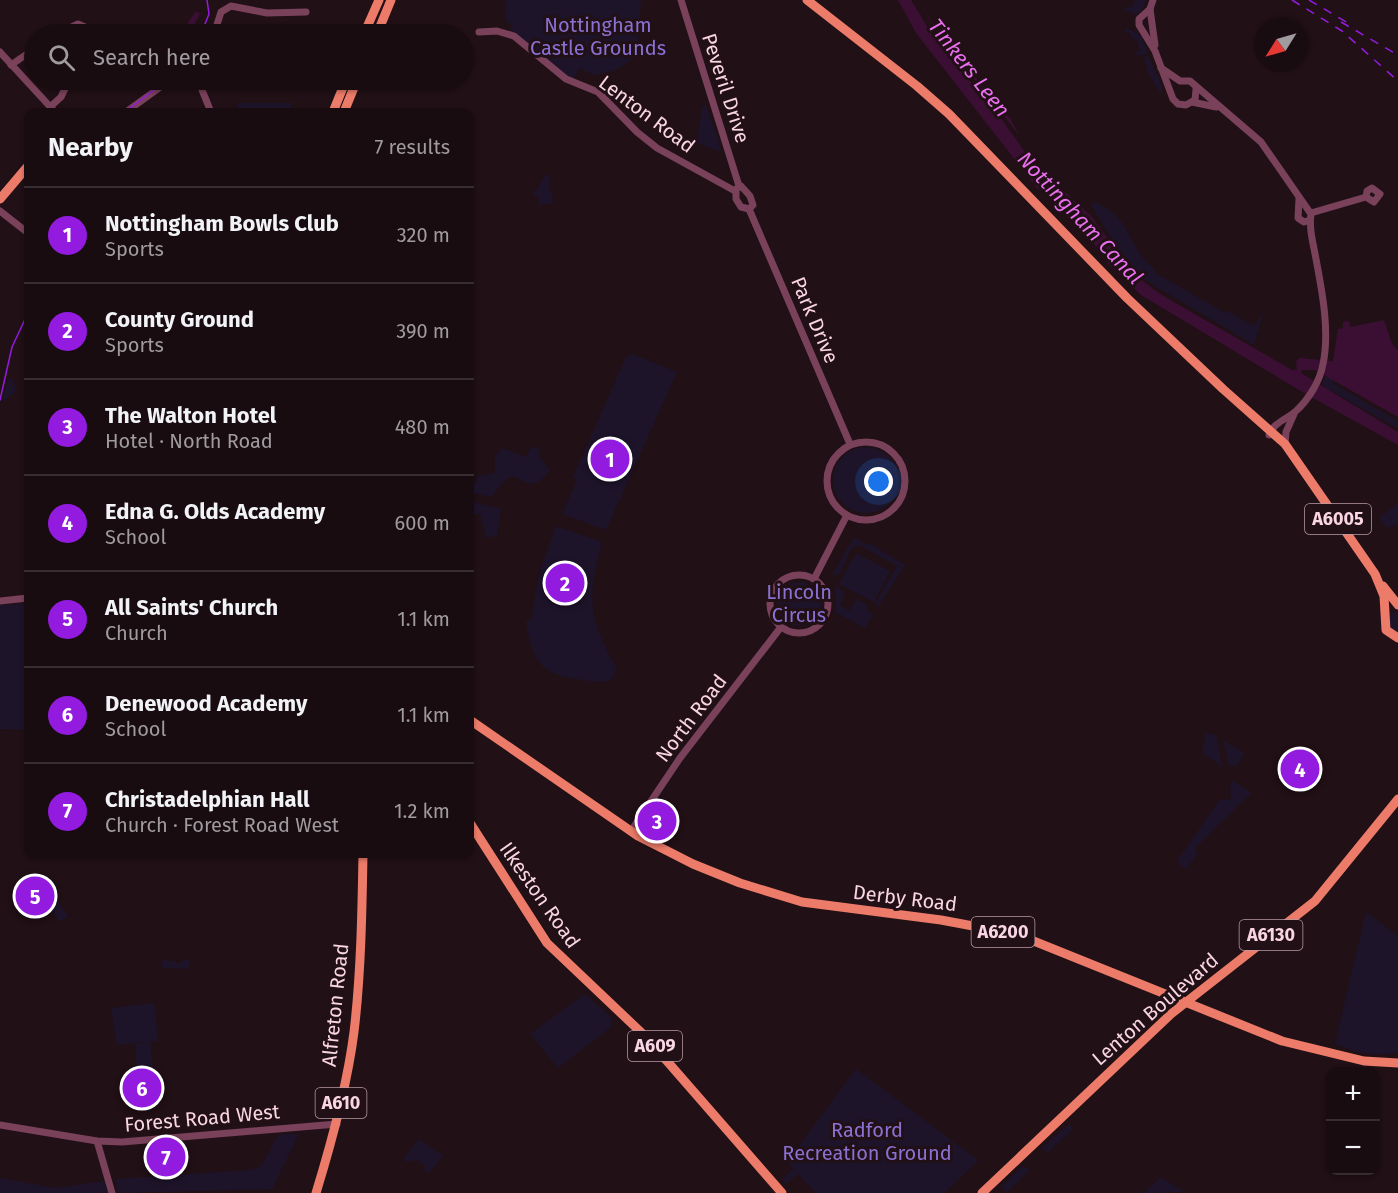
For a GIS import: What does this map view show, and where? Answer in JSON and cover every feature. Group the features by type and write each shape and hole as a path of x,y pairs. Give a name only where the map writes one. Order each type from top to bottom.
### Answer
{"main road":[{"path":"369,24 379,0"},
{"path":"381,24 391,0"},
{"name":"A6005","path":"807,0 916,84 949,114 1127,298 1299,463"},
{"path":"335,108 342,90"},
{"path":"346,108 353,90"},
{"path":"0,199 24,171"},
{"path":"0,191 13,184"},
{"name":"A6005","path":"1270,433 1285,444 1299,463 1376,577"},
{"path":"1376,577 1398,606 1390,609 1384,618"},
{"path":"1376,577 1384,596 1386,630 1398,638"},
{"name":"Derby Road","path":"474,723 631,831 693,864 765,892 813,904 941,920 1016,934 1172,998 1187,1001 1301,1047 1364,1061 1398,1063"},
{"name":"Lenton Boulevard","path":"982,1193 1187,1001 1314,901 1398,799"},
{"name":"Ilkeston Road","path":"474,829 547,943 646,1037 782,1193"},
{"name":"Alfreton Road","path":"316,1193 337,1124 357,1010 363,858"}],"street":[{"name":"Peveril Drive","path":"681,0 737,189"},
{"path":"1153,0 1150,9 1155,51"},
{"path":"217,24 222,11 231,6 267,13 306,12"},
{"path":"1150,9 1138,23 1155,51 1172,90 1173,99 1178,104 1186,105 1192,102 1197,95 1196,89"},
{"path":"1143,16 1151,22"},
{"path":"1143,29 1151,22"},
{"name":"Lenton Road","path":"479,32 497,30 514,36 560,75 603,96 628,124 657,148 737,189 739,205 749,209"},
{"path":"0,52 24,79"},
{"path":"11,65 24,56"},
{"path":"1161,68 1180,81 1189,81 1261,142 1286,175 1308,216 1319,276 1325,352 1318,380 1298,409 1286,432 1285,444"},
{"path":"1172,90 1180,81"},
{"path":"34,90 50,108"},
{"path":"54,108 64,90"},
{"path":"132,108 156,90"},
{"path":"204,90 210,108"},
{"path":"1192,102 1218,107"},
{"path":"737,189 745,189 753,200 753,205 749,209"},
{"path":"1299,199 1298,218 1366,196"},
{"name":"Park Drive","path":"749,209 850,444"},
{"path":"0,211 24,230"},
{"path":"1299,211 1308,216"},
{"path":"1270,433 1298,409"},
{"path":"871,442 890,450 897,458 905,479 898,503 885,515 867,520 847,515 830,498 826,478 832,460 850,444 871,442"},
{"path":"814,579 847,515"},
{"path":"796,574 814,579 826,591 829,602 825,618 818,627 801,633 781,627 772,615 770,605 776,586 788,576 796,574"},
{"path":"0,601 24,598"},
{"name":"North Road","path":"631,831 680,758 781,627"},
{"name":"Forest Road West","path":"0,1125 97,1142 172,1139 268,1128 337,1124"},
{"path":"97,1142 112,1193"}],"green space":[{"name":"Nottingham Castle Grounds","path":"502,0 641,0 638,43 634,56 616,70 595,75 579,68 574,80 510,29 512,26 505,20 506,2"},
{"path":"1135,0 1146,0 1141,12 1136,14 1124,10 1126,6 1130,8"},
{"path":"1127,28 1141,36 1148,54 1136,55 1135,52 1140,51 1137,39 1133,39 1129,32 1124,33"},
{"path":"1148,56 1162,85 1162,96 1149,75 1144,57"},
{"path":"238,103 291,103 291,108 238,108"},
{"path":"706,105 721,152 697,143 702,106"},
{"path":"545,174 551,177 549,185 554,203 539,205 538,195 534,195 534,192 538,189"},
{"path":"1094,202 1107,208 1116,216 1139,252 1155,269 1154,272 1225,313 1227,311 1254,326 1264,311 1254,345 1145,280 1120,253 1091,205"},
{"path":"632,354 677,372 606,530 562,514 577,480 573,477 626,357"},
{"path":"1326,375 1333,379 1332,383 1398,421 1398,429 1325,387 1322,384"},
{"path":"12,378 17,391 2,402 8,380"},
{"path":"531,446 539,449 539,456 550,470 533,484 512,476 505,480 491,497 474,493 474,483 476,483 478,476 495,473 495,456 502,448 526,457"},
{"path":"866,447 879,450 889,457 896,467 899,480 896,493 889,503 879,510 866,513 853,510 843,503 836,493 833,480 836,467 843,457 853,450"},
{"path":"474,502 501,509 497,536 486,538 480,514 474,515"},
{"path":"1398,503 1398,524 1387,528 1379,518"},
{"path":"556,526 602,542 594,579 593,608 600,635 617,669 610,681 589,681 564,677 545,668 534,654 526,622 532,618 538,577"},
{"path":"854,537 867,545 869,543 905,565 878,607 875,604 897,566 859,545 851,549 839,575 832,575"},
{"path":"856,553 890,571 874,602 839,584"},
{"name":"Lincoln Circus","path":"799,582 808,583 815,588 820,595 820,613 815,620 808,625 799,626 790,625 783,620 778,613 777,604 778,595 783,588 790,583"},
{"path":"835,585 845,593 840,605 850,611 856,599 868,605 866,609 873,615 865,628 836,613"},
{"path":"24,603 24,730 0,729 0,605"},
{"path":"1398,610 1398,635 1390,630 1388,615"},
{"path":"1206,733 1216,735 1223,767 1202,753"},
{"path":"1223,740 1244,753 1237,766 1229,765"},
{"path":"1233,780 1251,793 1195,848 1197,854 1186,869 1179,864 1178,860 1219,800 1231,799 1230,787"},
{"path":"55,897 68,916 60,922 51,909 52,900"},
{"path":"1366,912 1398,936 1398,1053 1366,1053 1350,1050 1335,1043"},
{"path":"186,959 189,960 189,966 185,969 162,968 162,960 174,961 177,964"},
{"path":"585,994 611,1017 611,1027 558,1068 530,1034"},
{"path":"154,1003 158,1041 117,1045 111,1008"},
{"path":"150,1042 153,1068 137,1069 135,1044"},
{"name":"Radford Recreation Ground","path":"856,1069 979,1160 944,1193 816,1193 798,1174 786,1184 782,1179 793,1169 787,1162"},
{"path":"1069,1124 1073,1129 1047,1153 1042,1148"},
{"path":"279,1134 299,1134 272,1189 118,1193 115,1179 252,1170 262,1165"},
{"path":"419,1139 443,1156 429,1173 424,1170 425,1166 417,1160 407,1162 403,1159"},
{"path":"1023,1166 1030,1170 1006,1193 1002,1186"},
{"path":"1161,1177 1184,1192 1144,1193"},
{"path":"0,1178 55,1188 105,1181 108,1193 0,1193"}],"water":[{"name":"Nottingham Canal","path":"898,0 911,0 938,44 992,106 1030,159 1091,216 1135,275 1160,294 1292,370 1297,370 1296,361 1300,358 1333,361 1338,329 1343,328 1343,322 1349,321 1350,327 1384,320 1392,344 1398,350 1398,417 1315,370 1302,370 1301,373 1398,432 1398,445 1304,393 1141,295 1109,265 1076,218 1037,188 916,33"},
{"path":"918,0 940,35 1011,120 1020,136 939,36"},
{"path":"196,11 200,14 194,24 187,24"}],"tram line":[{"path":"205,24 209,14 207,0"},
{"path":"130,108 154,90"},
{"path":"0,400 12,347 24,322"}],"railway":[{"path":"1292,0 1342,31 1398,81"},
{"path":"1309,0 1348,23"},
{"path":"1341,22 1398,55"}],"place":[{"name":"Nottingham Bowls Club","path":"610,459"},
{"name":"County Ground","path":"565,583"},
{"name":"Edna G. Olds Academy","path":"1300,769"},
{"name":"The Walton Hotel","path":"657,821"},
{"name":"All Saints' Church","path":"35,896"},
{"name":"Denewood Academy","path":"142,1088"},
{"name":"Christadelphian Hall","path":"166,1157"}],"water label":[{"name":"Tinkers Leen","path":"969,68"}]}
